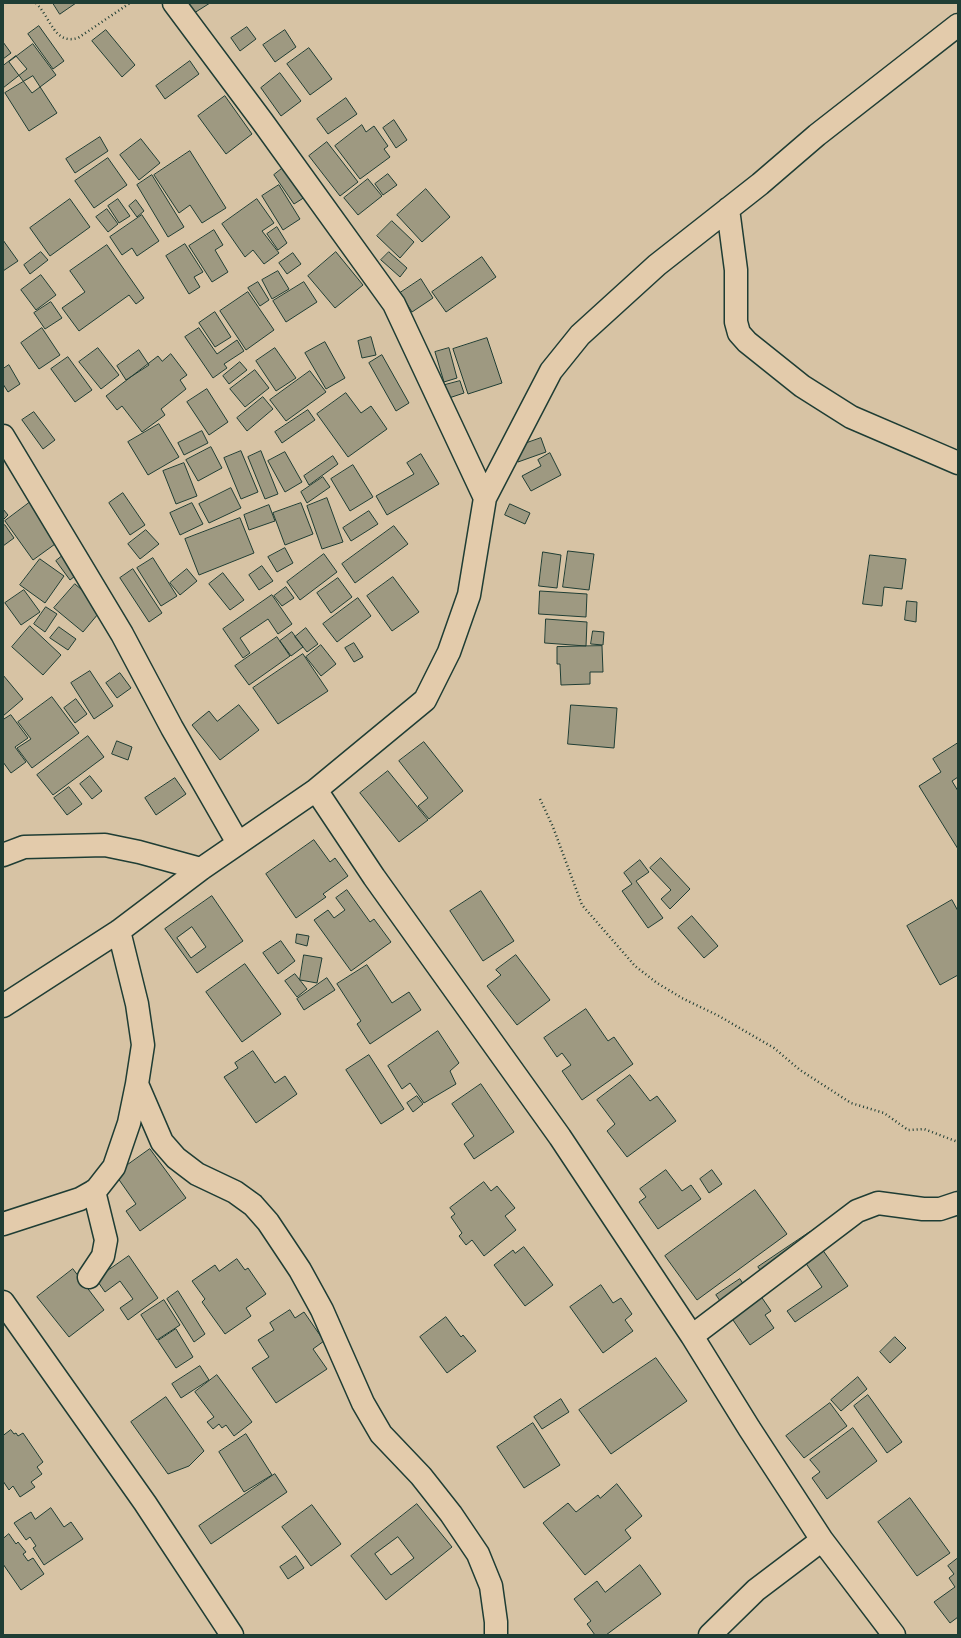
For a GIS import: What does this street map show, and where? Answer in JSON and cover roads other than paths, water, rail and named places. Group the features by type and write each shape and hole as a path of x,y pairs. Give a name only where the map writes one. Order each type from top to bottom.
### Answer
{"street":[{"path":"174,3 262,121 394,304 485,498"},
{"path":"3,1006 119,931 201,869 316,790 425,700 449,652 469,595 485,498 551,371 580,335 657,265 760,184 817,135 958,25"},
{"path":"728,209 736,270 736,322 739,333 747,342 802,386 851,417 958,464"},
{"path":"3,436 122,634 172,728 238,843"},
{"path":"316,790 374,877 560,1136 692,1336 748,1428 822,1540 894,1635"},
{"path":"3,855 24,847 105,845 139,852 201,869"},
{"path":"3,1224 80,1199 94,1191 114,1167 129,1123 143,1045 137,1004 119,931"},
{"path":"137,1084 162,1142 176,1158 197,1174 235,1192 253,1206 268,1222 300,1270 322,1310 363,1403 381,1434 421,1476 451,1514 478,1554 491,1586 496,1622 496,1635"},
{"path":"89,1278 103,1256 106,1240 94,1191"},
{"path":"692,1336 857,1211 878,1203 923,1209 940,1209 958,1203"},
{"path":"3,1302 145,1504 232,1635"},
{"path":"710,1635 756,1590 822,1540"}]}
